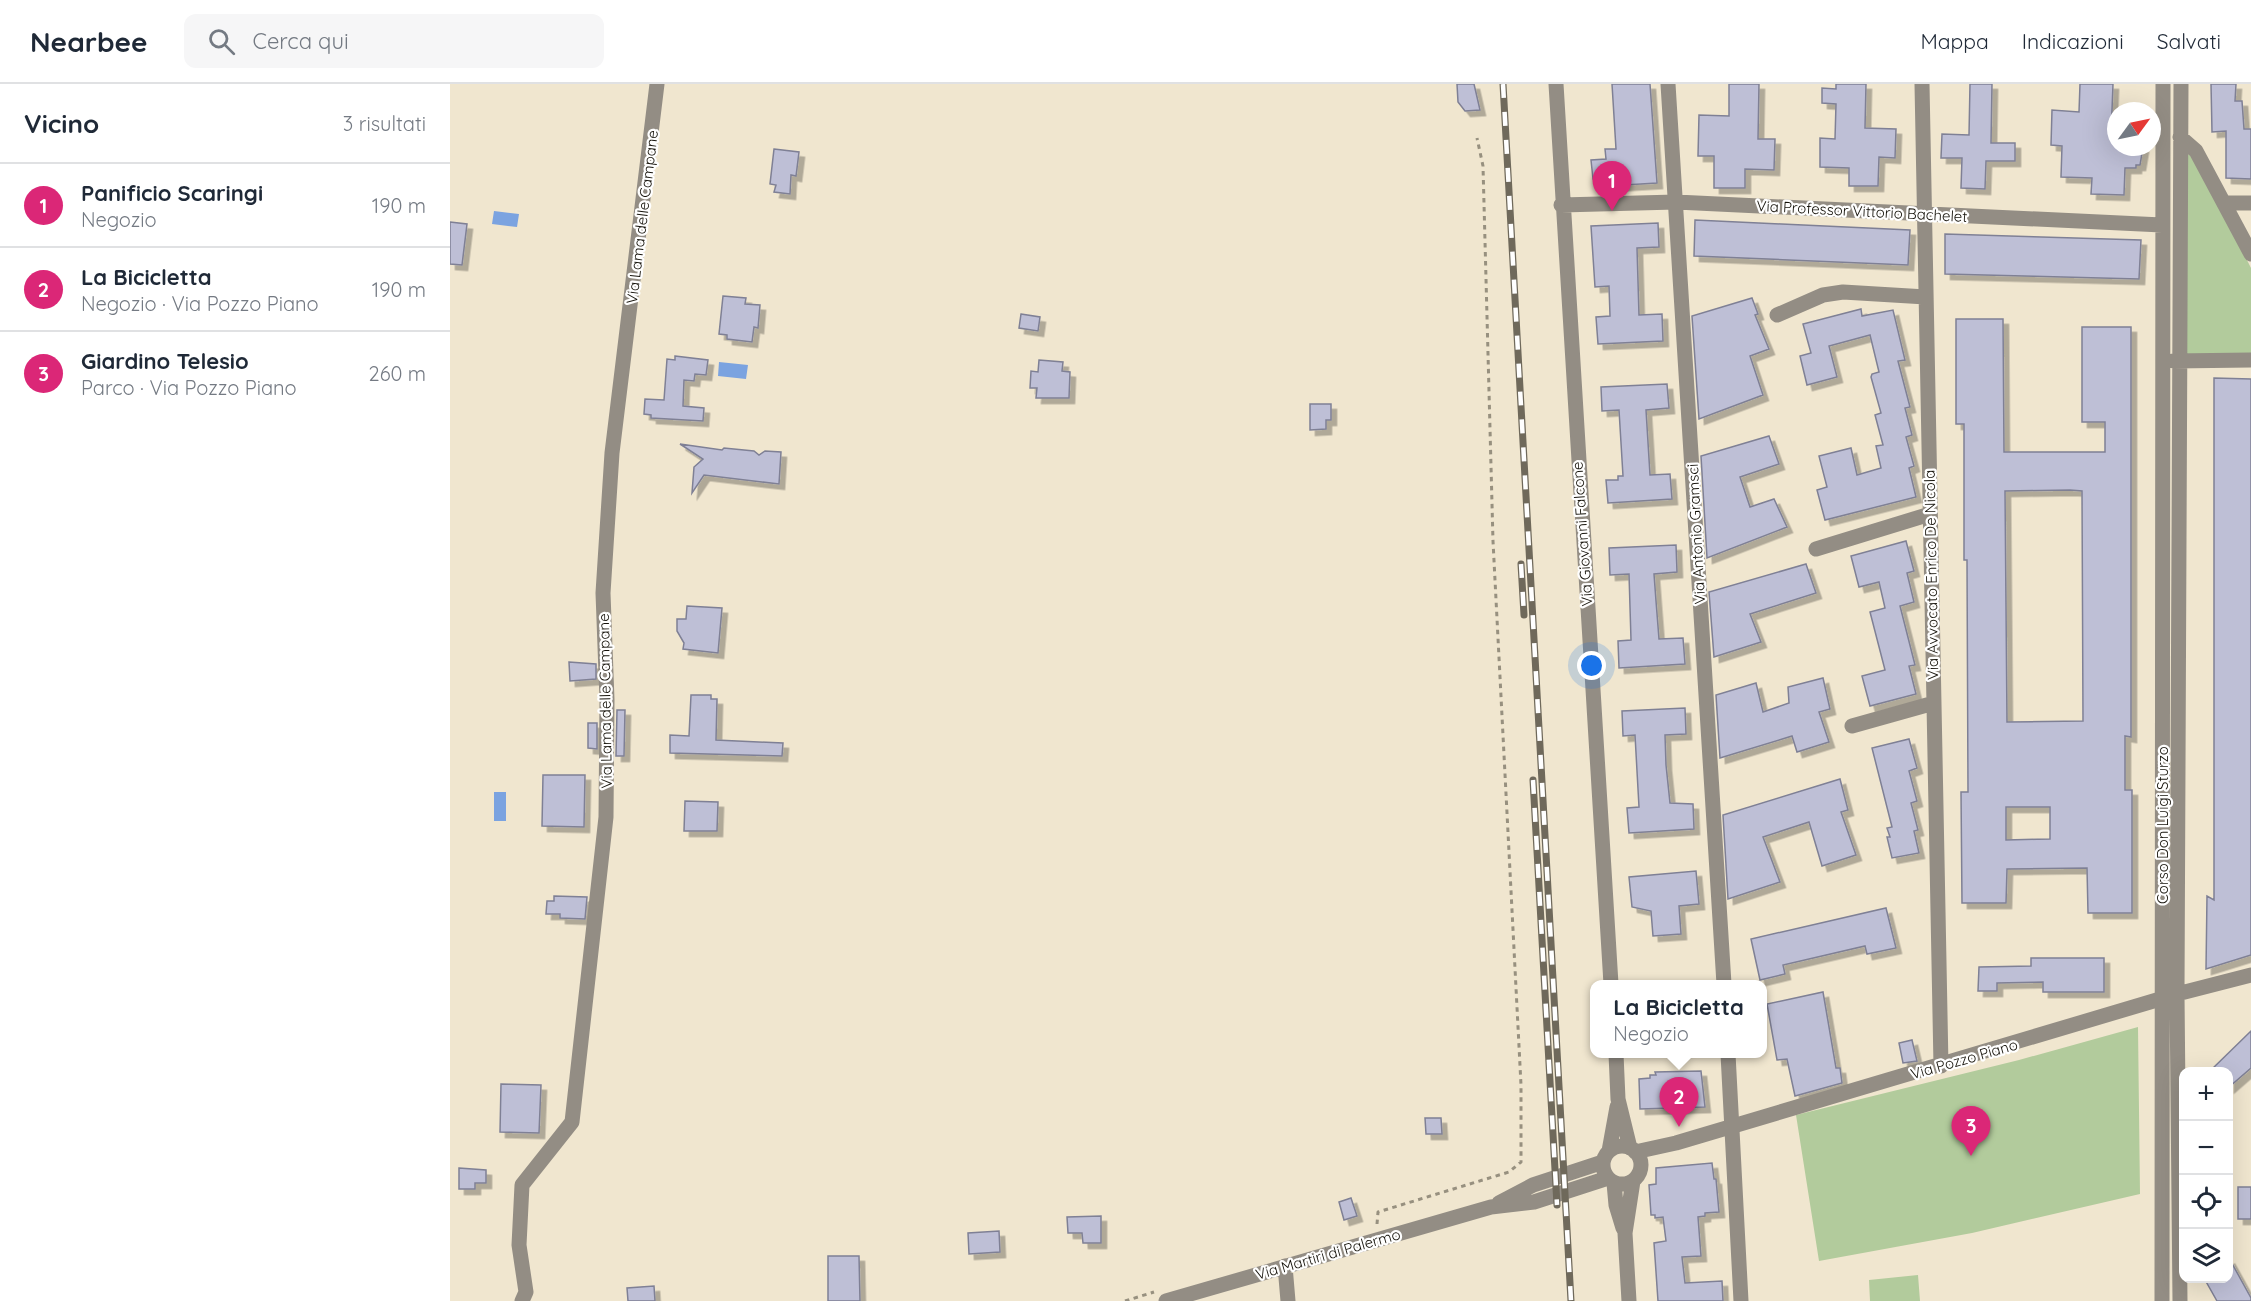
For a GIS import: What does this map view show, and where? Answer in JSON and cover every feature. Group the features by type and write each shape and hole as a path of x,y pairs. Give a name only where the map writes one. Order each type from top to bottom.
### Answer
{"street":[{"name":"Via Lama delle Campane","path":"522,1301 526,1292 519,1245 522,1185 573,1122 606,818 607,700 603,593 612,453 657,84"},
{"name":"Via Giovanni Falcone","path":"1556,84 1561,205 1611,980"},
{"name":"Via Antonio Gramsci","path":"1668,84 1724,980"},
{"name":"Via Avvocato Enrico De Nicola","path":"1922,84 1941,1066"},
{"name":"Corso Don Luigi Sturzo","path":"2162,1301 2163,84"},
{"name":"Corso Don Luigi Sturzo","path":"2180,1301 2177,994 2181,84"},
{"path":"2180,137 2196,151 2251,254"},
{"name":"Via Professor Vittorio Bachelet","path":"1561,205 1676,202 2162,225"},
{"path":"2225,202 2251,203"},
{"path":"1777,315 1823,295 1843,292 1926,297"},
{"path":"2161,349 2171,361 2251,360"},
{"path":"1816,549 1930,514"},
{"path":"1852,726 1934,703"},
{"name":"Via Pozzo Piano","path":"1491,1207 1533,1185 1606,1157 1620,1146 1635,1155 1733,1124 1941,1066 2177,994 2251,975"},
{"path":"1616,1058 1618,1099 1606,1157 1616,1205 1625,1233"},
{"path":"1728,1058 1741,1301"},
{"path":"1618,1099 1635,1155 1625,1233 1629,1301"},
{"path":"1491,1207 1534,1202 1611,1181 1624,1184 1633,1181"},
{"name":"Via Martiri di Palermo","path":"1166,1301 1491,1207"},
{"path":"1285,1266 1287,1301"}],"path":[{"path":"1378,1241 1378,1212 1509,1172 1521,1162 1521,1085 1494,553 1483,166 1477,138"}],"green space":[{"path":"2185,152 2196,159 2251,268 2251,354 2187,357"},
{"path":"2138,1027 2140,1194 1972,1233 1819,1261 1796,1115 2019,1060"},
{"path":"1918,1275 1920,1301 1870,1301 1869,1280"}],"water":[{"path":"494,211 519,214 517,227 492,224"},
{"path":"719,362 748,365 746,379 718,376"},
{"path":"494,792 506,792 506,821 494,821"}],"building":[{"path":"1457,84 1474,84 1480,110 1465,111 1458,102"},
{"path":"1612,84 1650,84 1657,183 1608,186 1607,178 1593,179 1591,160 1606,159 1605,149 1616,149"},
{"path":"1729,84 1759,84 1758,139 1775,139 1774,170 1745,169 1745,188 1714,188 1714,156 1698,156 1699,115 1729,116"},
{"path":"1836,84 1866,84 1865,128 1896,129 1895,158 1879,157 1878,186 1849,186 1849,168 1820,167 1820,138 1835,139 1836,104 1822,103 1822,88 1836,89"},
{"path":"1970,84 1992,84 1991,143 2015,143 2015,161 1986,161 1985,189 1961,188 1962,158 1941,158 1942,134 1969,135"},
{"path":"2080,84 2113,84 2112,102 2107,102 2107,156 2142,156 2140,165 2136,165 2136,168 2125,168 2124,195 2091,194 2092,178 2061,177 2062,146 2051,145 2052,110 2079,112"},
{"path":"2211,84 2236,84 2235,101 2242,101 2244,129 2251,129 2251,179 2226,178 2226,131 2212,132"},
{"path":"774,149 799,152 796,176 791,175 790,194 774,192 776,185 770,184"},
{"path":"1695,220 1910,230 1908,265 1694,256"},
{"path":"450,222 467,224 462,265 450,264"},
{"path":"1658,223 1659,247 1637,248 1639,315 1662,314 1663,341 1598,344 1596,317 1610,316 1609,286 1595,287 1591,226"},
{"path":"1945,234 2141,240 2139,279 1945,274"},
{"path":"723,296 746,298 745,304 760,305 758,328 754,327 752,342 727,339 727,335 719,334"},
{"path":"1752,298 1758,314 1755,315 1769,349 1750,356 1763,395 1699,419 1692,316"},
{"path":"1861,309 1862,316 1893,310 1905,360 1898,361 1910,407 1905,408 1912,435 1906,437 1914,466 1909,468 1916,497 1825,520 1817,490 1827,487 1819,456 1851,448 1857,475 1881,468 1876,446 1883,445 1875,415 1881,413 1871,377 1872,374 1879,372 1870,335 1829,346 1837,377 1807,385 1800,356 1811,353 1803,324"},
{"path":"1021,314 1040,317 1038,331 1019,328"},
{"path":"1956,319 2003,319 2004,452 2105,452 2105,422 2082,422 2082,327 2131,327 2131,737 2125,736 2125,790 2132,790 2132,913 2088,913 2087,868 2007,869 2006,903 1962,903 1961,792 1968,792 1967,560 1964,560 1964,424 1956,424","holes":["2005,491 2082,491 2083,721 2007,722","2006,807 2050,807 2050,839 2006,840"]},
{"path":"675,356 708,360 706,375 695,374 694,381 684,380 683,406 704,408 703,421 651,418 651,415 644,414 645,399 664,400 667,359 675,360"},
{"path":"1039,360 1063,362 1062,371 1070,372 1069,398 1036,398 1037,388 1030,388 1031,371 1038,372"},
{"path":"2214,378 2251,379 2251,955 2206,969 2207,896 2214,900"},
{"path":"1667,384 1669,408 1646,410 1650,475 1670,474 1672,499 1608,503 1606,480 1618,480 1618,476 1623,476 1619,410 1602,411 1601,387"},
{"path":"1310,404 1331,404 1331,420 1326,420 1326,429 1310,430"},
{"path":"1769,436 1779,464 1740,477 1750,507 1774,499 1787,527 1707,558 1701,456"},
{"path":"680,444 722,450 724,448 754,451 759,455 765,451 781,452 779,484 704,475 692,493 694,467 703,459"},
{"path":"1906,541 1914,571 1907,573 1914,602 1900,606 1915,665 1909,666 1916,694 1870,706 1862,676 1885,670 1870,612 1885,608 1879,582 1859,587 1851,556"},
{"path":"1676,545 1677,572 1654,574 1656,601 1659,639 1683,638 1685,664 1619,668 1618,641 1631,640 1629,574 1610,575 1609,548"},
{"path":"1806,564 1816,593 1750,614 1761,642 1714,657 1709,592"},
{"path":"687,606 722,608 718,653 683,649 684,643 677,631 677,619 686,619"},
{"path":"569,662 596,664 596,679 570,681"},
{"path":"1823,678 1830,709 1819,712 1829,742 1797,752 1792,736 1720,758 1716,695 1756,683 1763,712 1789,703 1788,687"},
{"path":"691,695 711,695 711,699 717,699 716,740 783,743 782,756 670,753 670,735 689,736"},
{"path":"1685,708 1686,734 1665,735 1666,765 1670,803 1693,804 1694,829 1629,833 1627,808 1639,807 1635,735 1623,736 1622,711"},
{"path":"617,710 625,710 624,756 616,756"},
{"path":"588,723 597,723 597,749 588,748"},
{"path":"1909,739 1917,768 1909,771 1917,801 1911,803 1918,830 1914,831 1919,853 1892,858 1887,828 1892,827 1872,748"},
{"path":"543,775 585,775 584,827 542,826"},
{"path":"1840,779 1848,810 1841,812 1856,855 1822,866 1809,822 1763,837 1780,882 1728,899 1723,815"},
{"path":"685,801 718,802 717,831 684,831"},
{"path":"1696,871 1699,904 1679,906 1681,934 1653,936 1651,911 1632,907 1629,877"},
{"path":"554,896 587,897 585,919 560,918 560,914 546,914 547,901 554,901"},
{"path":"1886,908 1896,948 1867,954 1865,946 1783,965 1785,974 1760,980 1751,939"},
{"path":"2031,958 2104,958 2104,992 2043,992 2043,982 1997,983 1997,991 1978,991 1979,967 2031,966"},
{"path":"1823,992 1836,1068 1840,1068 1842,1083 1795,1096 1787,1059 1777,1060 1767,1004"},
{"path":"2251,1031 2251,1068 2233,1084 2233,1067 2214,1067"},
{"path":"1912,1040 1917,1061 1903,1063 1899,1043"},
{"path":"1701,1071 1705,1107 1640,1109 1639,1079 1650,1078 1650,1075 1656,1075 1655,1072"},
{"path":"501,1084 541,1085 539,1133 500,1132"},
{"path":"1425,1118 1441,1118 1442,1134 1426,1134"},
{"path":"1712,1163 1719,1212 1705,1213 1705,1216 1698,1217 1701,1256 1682,1257 1685,1283 1722,1281 1723,1301 1658,1301 1654,1243 1666,1241 1663,1217 1655,1218 1655,1215 1651,1215 1649,1185 1656,1184 1656,1168"},
{"path":"459,1168 486,1170 486,1183 475,1183 475,1189 459,1189"},
{"path":"2238,1187 2251,1187 2251,1219 2238,1219"},
{"path":"1351,1198 1357,1216 1344,1220 1339,1202"},
{"path":"1101,1216 1101,1243 1083,1243 1082,1233 1068,1233 1067,1217"},
{"path":"999,1231 1000,1252 969,1254 968,1233"},
{"path":"828,1256 859,1256 860,1301 828,1301"},
{"path":"2233,1265 2251,1301 2217,1301 2207,1283 2233,1283"},
{"path":"654,1286 655,1301 628,1301 627,1288"}],"railway":[{"path":"1503,84 1571,1301"},
{"path":"1521,564 1524,615"},
{"path":"1533,780 1557,1205"}],"place":[{"name":"Panificio Scaringi","path":"1612,211"},
{"name":"La Bicicletta","path":"1679,1127"},
{"name":"Giardino Telesio","path":"1971,1156"}]}
